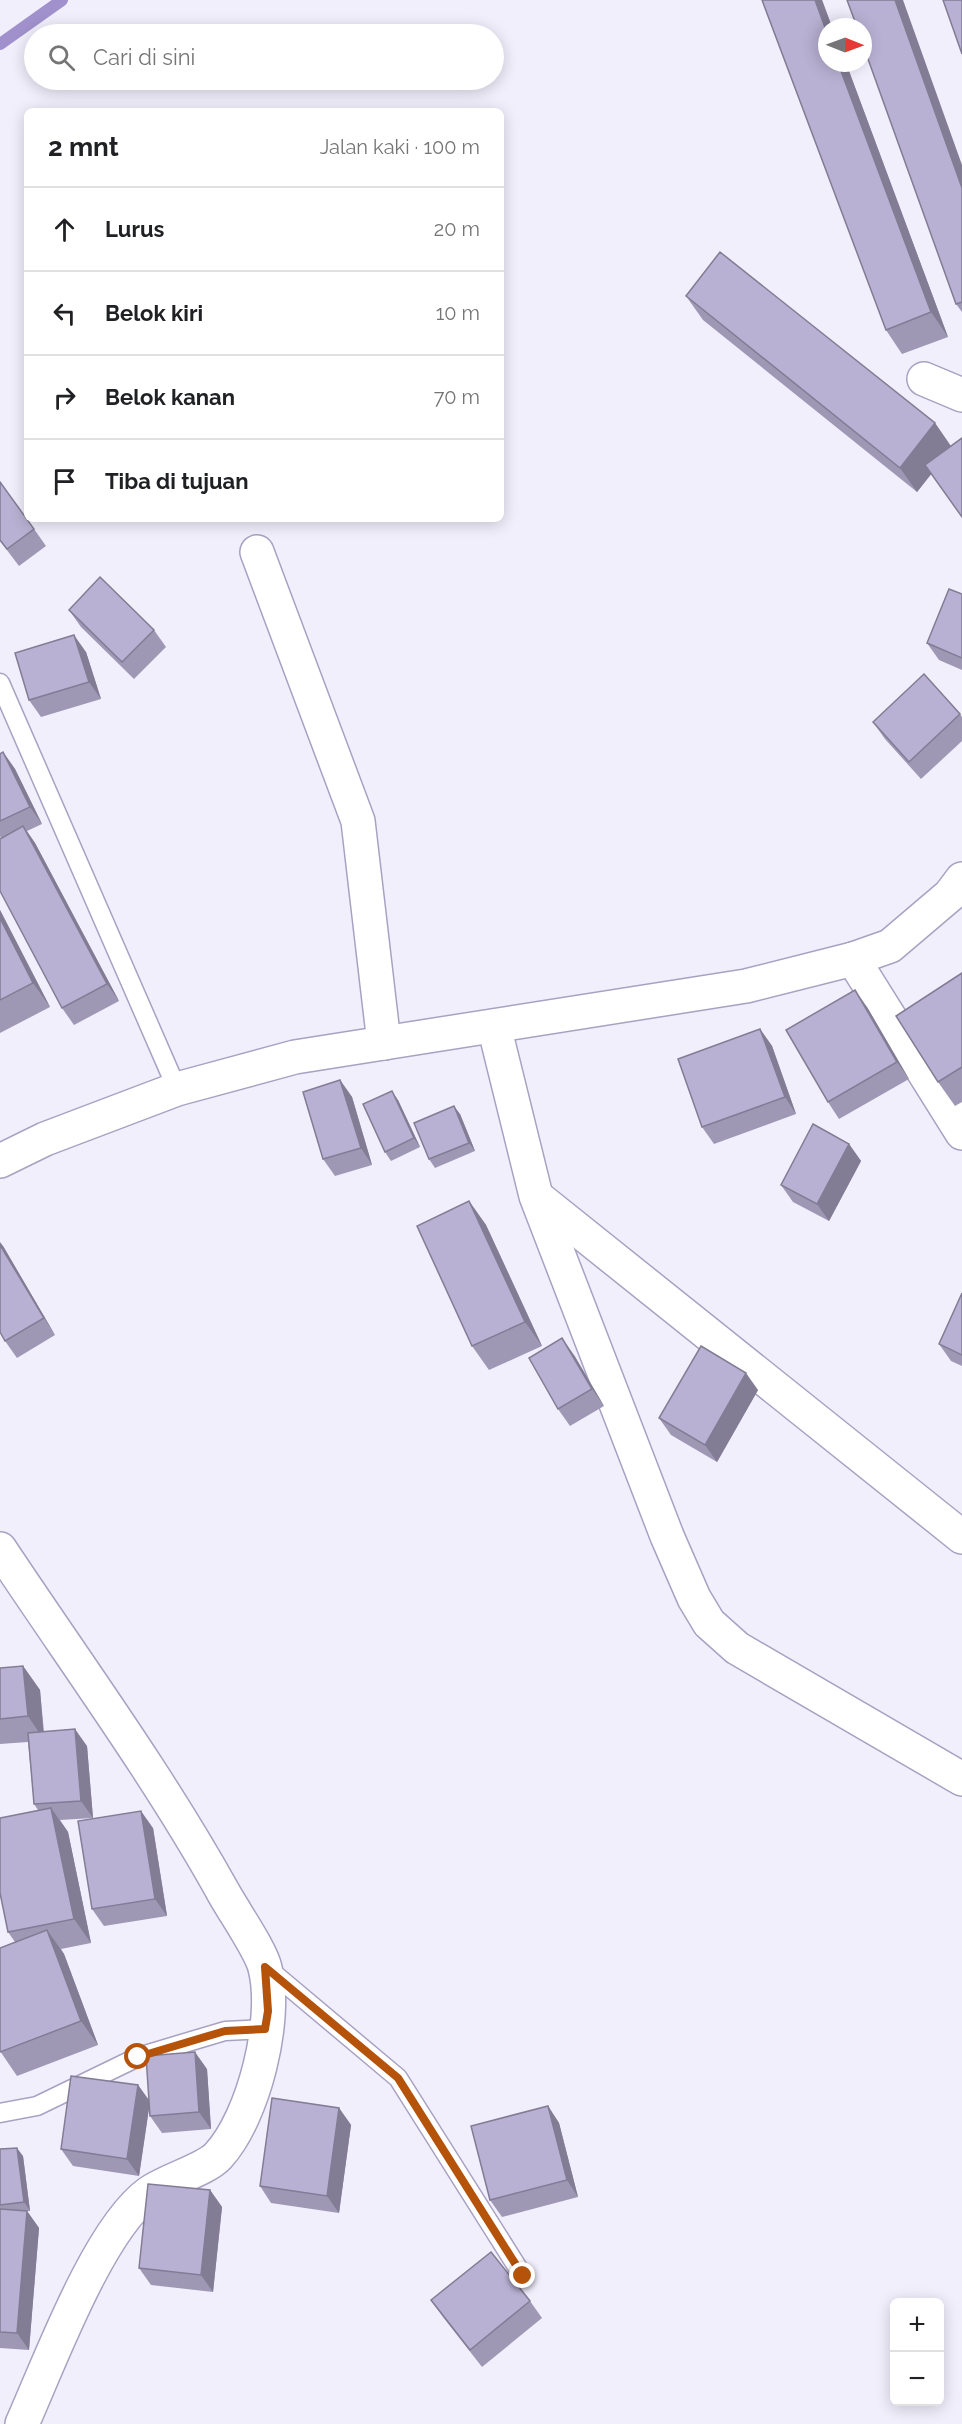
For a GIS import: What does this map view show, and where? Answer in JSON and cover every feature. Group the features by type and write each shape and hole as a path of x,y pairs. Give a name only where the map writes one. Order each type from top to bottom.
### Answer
{"street":[{"path":"924,379 962,395"},
{"path":"256,552 358,821 384,1043"},
{"path":"0,1161 45,1139 177,1089 295,1057 747,986 853,958 890,946 950,895 962,879"},
{"path":"853,958 962,1133"},
{"path":"494,1026 536,1196 667,1536 694,1598 709,1623 737,1648 962,1779"},
{"path":"536,1196 962,1537"},
{"path":"0,1549 192,1837 265,1967 268,2011 260,2064 244,2116 217,2157 149,2193 113,2232 80,2297 22,2424"}],"lane":[{"path":"0,683 177,1089"},
{"path":"265,1967 398,2078 523,2276"},
{"path":"0,2113 38,2106 138,2057 225,2031 265,2029"}],"building":[{"path":"762,0 815,0 822,18 818,18 818,72 841,72 931,312 886,330"},
{"path":"847,0 895,0 962,188 962,302 956,304 872,70 872,18 854,18"},
{"path":"943,0 962,0 962,54"},
{"path":"720,252 935,423 900,468 686,296"},
{"path":"962,438 962,517 925,465"},
{"path":"0,482 24,515 24,522 29,522 34,529 7,549 0,540"},
{"path":"100,577 154,630 122,662 69,610"},
{"path":"949,589 962,594 962,658 927,643"},
{"path":"74,635 89,682 29,700 15,653"},
{"path":"924,674 960,714 909,762 873,722"},
{"path":"3,752 30,807 0,821 0,754"},
{"path":"23,826 107,984 62,1008 0,891 0,839"},
{"path":"0,918 33,983 0,1000"},
{"path":"962,973 962,1067 938,1082 896,1016"},
{"path":"855,990 897,1062 828,1102 786,1030"},
{"path":"760,1029 785,1097 702,1127 678,1059"},
{"path":"340,1080 361,1148 323,1159 303,1092"},
{"path":"392,1091 414,1138 385,1152 363,1104"},
{"path":"454,1106 469,1143 429,1159 414,1123"},
{"path":"813,1124 849,1144 817,1204 781,1185"},
{"path":"469,1201 525,1322 472,1346 417,1226"},
{"path":"0,1245 44,1318 5,1341 0,1332"},
{"path":"962,1293 962,1355 939,1344"},
{"path":"562,1338 592,1389 558,1409 529,1358"},
{"path":"701,1346 746,1373 705,1445 659,1418"},
{"path":"23,1666 28,1716 0,1719 0,1668"},
{"path":"75,1729 81,1801 34,1804 28,1733"},
{"path":"51,1808 74,1919 8,1932 0,1893 0,1818"},
{"path":"141,1811 155,1899 92,1909 78,1821"},
{"path":"47,1930 81,2021 0,2052 0,1948"},
{"path":"195,2052 199,2112 150,2116 146,2056"},
{"path":"71,2076 138,2085 127,2159 61,2149"},
{"path":"272,2098 339,2108 327,2196 260,2186"},
{"path":"548,2106 567,2180 490,2200 471,2126"},
{"path":"17,2148 24,2202 0,2205 0,2149"},
{"path":"148,2184 210,2190 201,2275 139,2268"},
{"path":"0,2209 27,2211 17,2333 0,2332"},
{"path":"491,2252 530,2301 470,2350 431,2300"}],"waterway":[{"path":"28,24 62,0"},
{"path":"0,44 24,27"}],"route":[{"path":"138,2057 225,2031 265,2029 268,2011 265,1967 398,2078 523,2276"}]}
